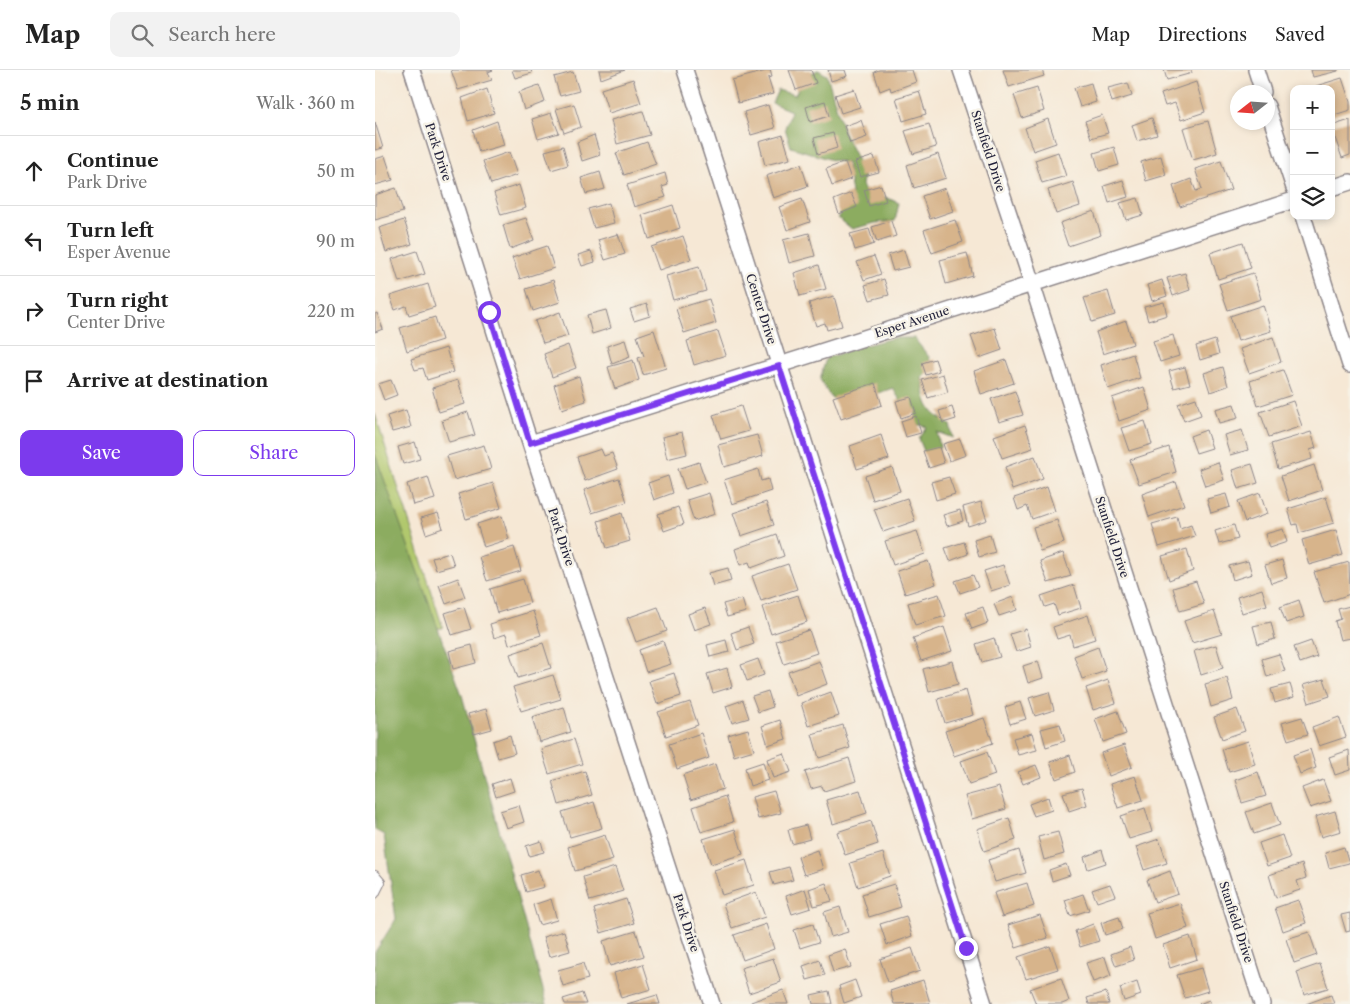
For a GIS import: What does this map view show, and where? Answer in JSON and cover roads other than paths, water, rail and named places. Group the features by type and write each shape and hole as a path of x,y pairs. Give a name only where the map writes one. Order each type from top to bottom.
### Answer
{"street":[{"name":"Park Drive","path":"412,70 530,443 712,1004"},
{"name":"Center Drive","path":"685,70 984,1004"},
{"name":"Stanfield Drive","path":"961,70 1262,1004"},
{"path":"1256,70 1261,85"},
{"path":"1275,130 1290,176"},
{"path":"1335,187 1350,182"},
{"name":"Esper Avenue","path":"530,443 779,366 1290,201"},
{"path":"1304,220 1350,365"}],"lane":[{"path":"375,875 381,882 375,894"}]}
